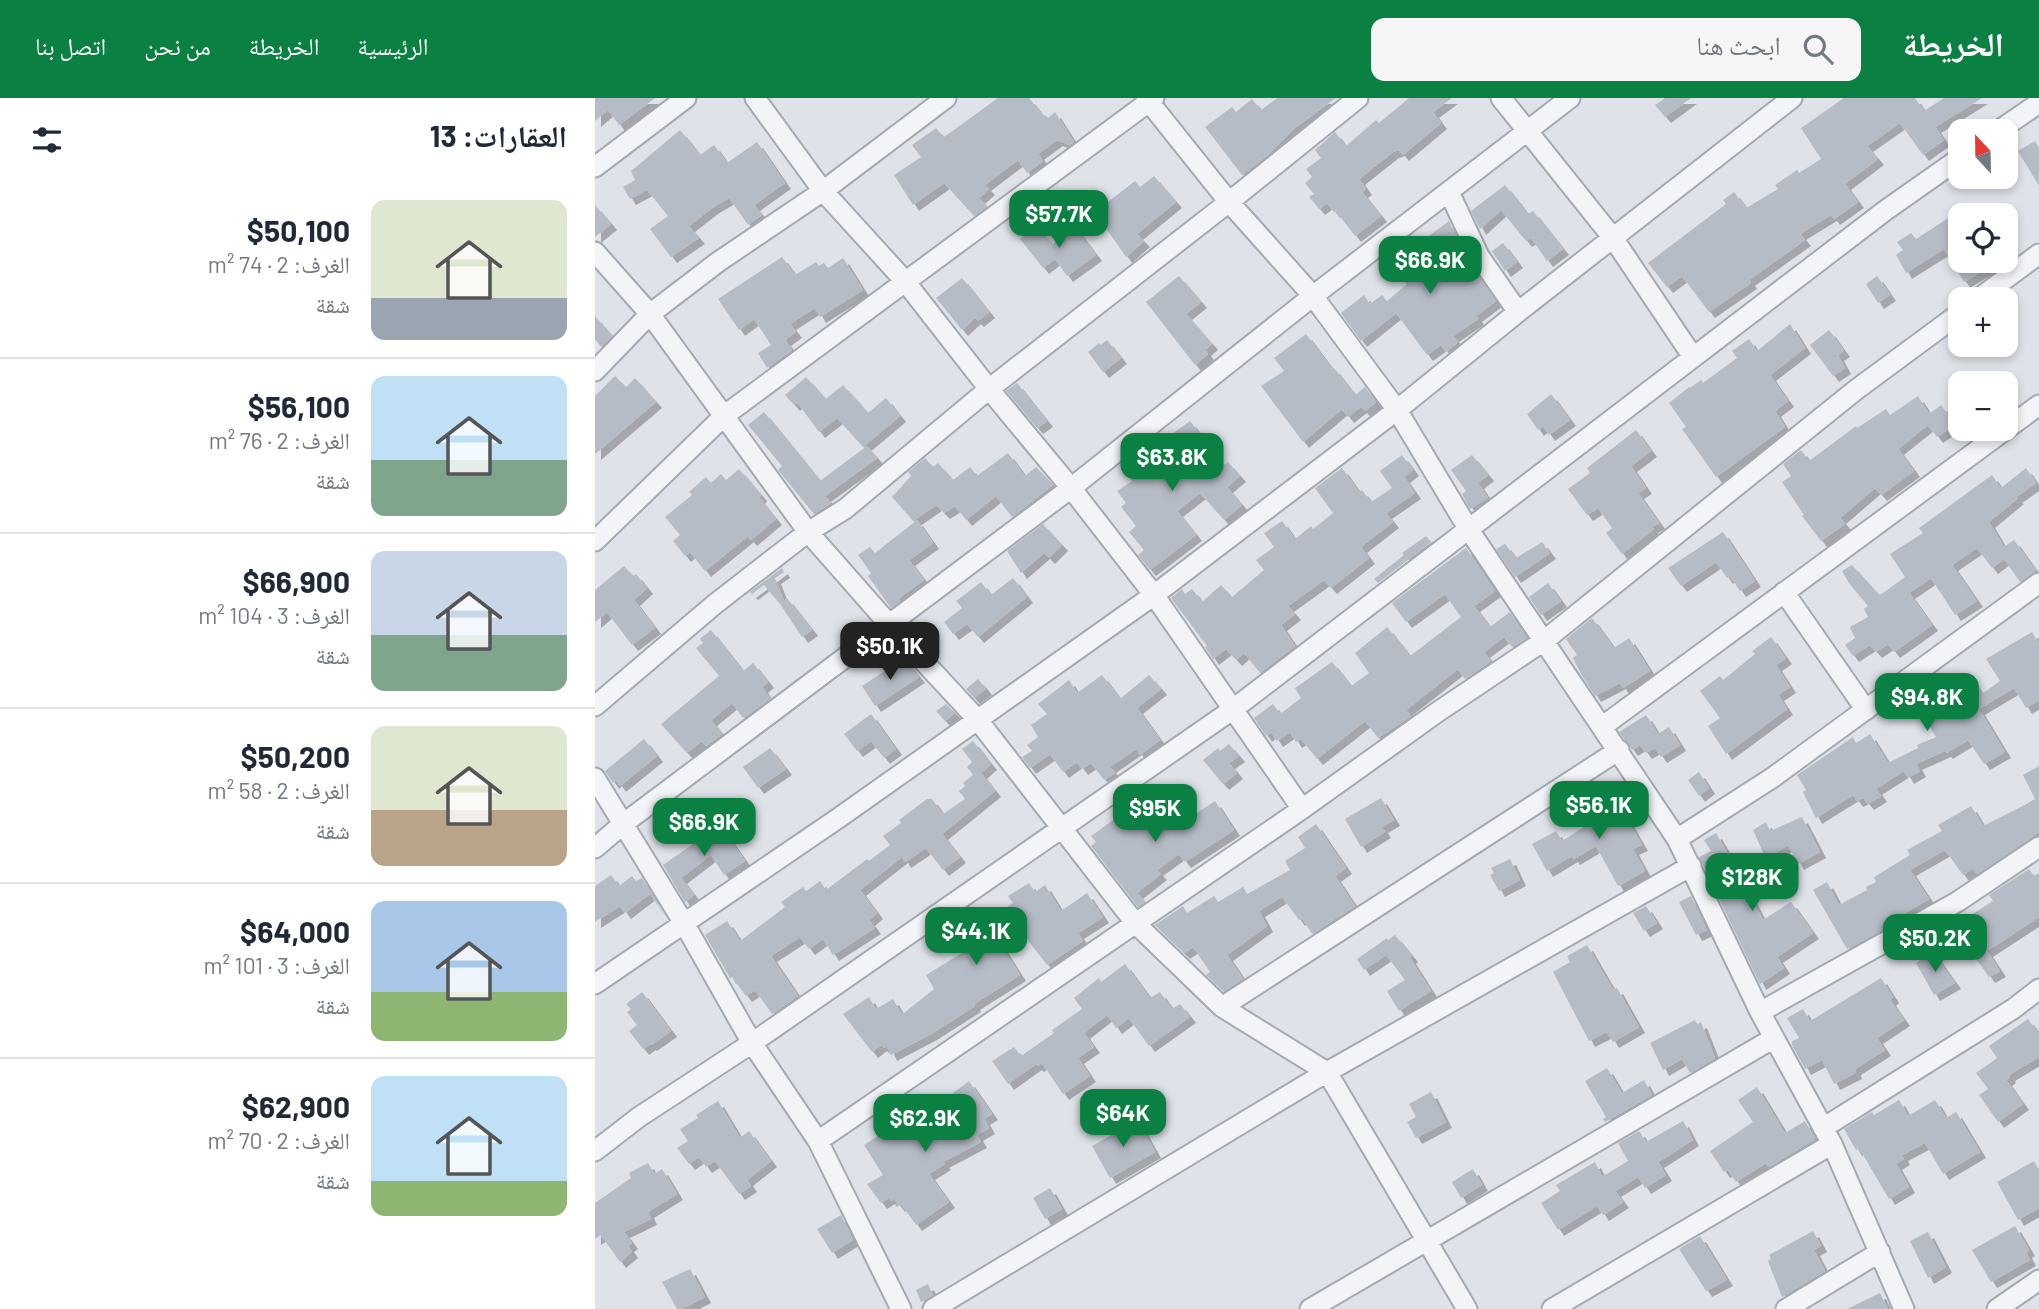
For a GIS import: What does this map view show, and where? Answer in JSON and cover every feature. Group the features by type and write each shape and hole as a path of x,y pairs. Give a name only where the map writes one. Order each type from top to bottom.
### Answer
{"street":[{"path":"595,167 686,98"},
{"path":"755,98 823,191 904,280 989,389 1072,488 1154,595 1302,809"},
{"path":"595,371 650,314 718,262 823,191 946,98"},
{"path":"595,705 715,604 808,532 845,509 989,389 1358,98"},
{"path":"1501,98 1612,238 1693,357"},
{"path":"595,848 888,623 1072,488 1313,296 1570,98"},
{"path":"595,984 685,925 1154,595 1397,411 1518,312 1792,98"},
{"path":"595,541 725,415 1150,99 1229,202 1313,296 1397,411 1469,530 1677,839 1760,1012 1828,1136 1904,1309"},
{"path":"2016,119 2039,103"},
{"path":"595,1152 639,1117 752,1043 1232,710 1886,210 1948,166"},
{"path":"1449,192 1479,256 1518,312"},
{"path":"1994,287 2039,254"},
{"path":"599,264 650,314 808,532 977,719 1136,924 1221,1007 1327,1072 1467,1309"},
{"path":"818,1141 1545,640 1857,389 1948,322"},
{"path":"1603,726 2039,405"},
{"path":"1784,592 1866,710"},
{"path":"1677,839 1772,778 2036,592"},
{"path":"1221,1007 1619,750"},
{"path":"595,778 685,925 752,1043 818,1141 901,1309"},
{"path":"1760,1012 1957,902 2039,846"},
{"path":"933,1309 1327,1072 1691,866"},
{"path":"1552,1309 1828,1136 2039,989"},
{"path":"1310,1309 1427,1238 1774,1038"},
{"path":"1786,1309 1880,1252"},
{"path":"1997,1309 2039,1279"}],"building":[{"path":"595,98 655,98 619,125 608,110 595,121"},
{"path":"998,98 1029,98 1043,116 1048,118 1055,112 1074,142 1069,145 1057,140 1038,154 1043,161 1027,173 1018,160 985,185 989,189 979,198 987,206 974,216 944,183 913,205 894,175 921,157 912,145 936,128 944,137"},
{"path":"1277,98 1336,98 1296,127 1269,154 1242,175 1205,127 1232,107 1236,112 1252,99 1261,110"},
{"path":"1409,98 1452,98 1433,112 1441,123 1403,155 1399,150 1393,152 1359,179 1366,189 1362,192 1381,216 1355,236 1327,203 1319,209 1309,197 1314,194 1305,183 1312,177 1306,169 1321,158 1315,150 1335,132 1346,146 1376,120 1379,123"},
{"path":"1665,98 1691,98 1665,117 1655,105"},
{"path":"1844,98 1915,98 1924,111 1944,98 1982,98 1935,127 1944,140 1923,155 1900,123 1867,146 1878,159 1845,184 1858,202 1834,219 1831,215 1800,234 1805,240 1709,312 1682,276 1667,287 1648,263 1726,204 1723,200 1734,192 1746,208 1778,189 1775,185 1797,170 1799,173 1821,159 1801,128"},
{"path":"680,130 700,155 714,145 727,163 757,142 785,183 754,205 762,215 748,225 729,198 712,208 689,226 699,238 671,257 650,229 668,216 647,190 630,199 623,187 635,180 631,171"},
{"path":"2035,141 2039,148 2039,186 2018,151"},
{"path":"1154,176 1176,202 1137,234 1144,241 1126,257 1095,212 1135,181 1140,187"},
{"path":"1505,185 1528,214 1533,211 1563,249 1547,261 1531,238 1526,241 1501,210 1480,229 1471,211"},
{"path":"595,205 611,224 595,237"},
{"path":"1948,218 1948,256 1944,249 1906,273 1896,255 1903,250 1897,242 1911,233 1916,239"},
{"path":"1449,221 1468,261 1496,301 1476,316 1478,319 1453,336 1458,342 1446,352 1441,345 1427,355 1396,313 1361,341 1341,313 1364,295 1370,304 1382,295 1387,301 1407,284 1403,278 1425,262 1414,247"},
{"path":"1037,226 1052,245 1075,227 1096,255 1067,276 1055,259 1043,268 1020,239"},
{"path":"1503,243 1517,262 1505,271 1488,245 1492,251"},
{"path":"782,257 795,275 816,262 819,266 824,263 828,268 843,258 863,290 820,317 815,308 790,324 796,332 785,340 792,350 767,368 758,353 771,345 754,319 739,330 718,299"},
{"path":"1959,273 1979,273 1964,282"},
{"path":"1179,276 1201,302 1186,314 1212,344 1205,350 1208,354 1195,365 1146,302"},
{"path":"1877,276 1890,295 1878,303 1866,284"},
{"path":"962,278 989,312 978,321 975,318 962,330 936,298"},
{"path":"595,316 612,336 601,347 595,339"},
{"path":"1790,324 1805,348 1770,375 1788,401 1775,411 1785,427 1716,477 1682,429 1686,427 1669,403 1689,387 1701,380 1703,383 1737,358 1732,351 1749,339 1757,351"},
{"path":"1829,330 1844,351 1838,355 1845,368 1833,376 1810,345"},
{"path":"1306,334 1355,395 1365,387 1376,402 1365,411 1361,407 1348,417 1342,409 1303,442 1261,386 1284,371 1274,358"},
{"path":"1107,340 1121,358 1103,372 1088,352"},
{"path":"615,376 626,387 635,378 656,402 595,454 595,396"},
{"path":"806,377 826,399 843,385 868,413 886,398 900,416 863,447 837,418 819,432 797,402 794,405 785,395"},
{"path":"1017,383 1047,421 1037,428 1006,391"},
{"path":"1551,394 1570,420 1549,435 1543,426 1538,430 1527,414"},
{"path":"1918,396 1929,414 1941,405 1948,415 1948,430 1937,437 1928,425 1898,449 1914,471 1881,495 1875,488 1840,518 1845,524 1821,541 1782,482 1791,476 1783,464 1801,450 1809,461 1856,426 1857,428 1886,409 1890,415"},
{"path":"764,412 820,481 867,446 877,458 825,496 831,503 814,514 778,470 782,466 748,425"},
{"path":"1190,421 1204,439 1191,449 1213,474 1228,462 1240,476 1227,487 1242,505 1224,520 1200,493 1177,511 1196,535 1150,570 1138,555 1144,550 1129,532 1136,526 1121,507 1126,503 1117,491 1132,481 1120,466 1144,448 1147,452"},
{"path":"1636,430 1651,451 1631,466 1646,488 1638,493 1659,523 1622,554 1606,533 1612,528 1598,508 1587,515 1568,489 1590,473 1587,468"},
{"path":"1008,453 1025,476 1036,467 1053,485 1012,517 996,496 966,520 955,506 944,513 936,505 913,521 892,497 911,476 908,472 925,458 933,467 938,463 953,480 970,467 977,476"},
{"path":"1402,455 1413,470 1404,477 1415,493 1386,513 1393,522 1361,547 1369,558 1331,588 1324,580 1288,606 1295,614 1281,625 1295,646 1260,673 1244,653 1236,660 1226,649 1213,659 1205,647 1207,646 1171,598 1182,589 1185,594 1192,589 1202,602 1221,585 1232,597 1264,570 1256,560 1274,547 1264,533 1282,521 1295,539 1333,513 1315,488 1342,468 1359,492 1362,490 1371,502 1392,488 1380,471"},
{"path":"1472,455 1488,475 1478,483 1488,498 1470,509 1462,494 1466,491 1451,470"},
{"path":"2026,468 2036,483 1989,522 2004,547 2014,540 2036,571 2020,582 2004,559 1992,568 1977,548 1952,565 1977,601 1955,615 1931,578 1909,593 1932,625 1894,652 1888,644 1876,652 1870,645 1853,656 1845,645 1855,638 1850,627 1868,617 1864,609 1868,606 1842,571 1852,565 1879,595 1883,593 1905,577 1890,554 1923,533 1919,528 1992,475 2001,488"},
{"path":"739,469 761,495 759,498 776,519 751,540 748,536 705,571 690,552 685,556 673,541 680,535 665,517 692,495 689,492 706,477 711,483 721,474 726,480"},
{"path":"917,520 933,543 909,560 924,580 898,599 900,601 891,608 868,576 871,573 858,555 870,547 875,553"},
{"path":"1043,524 1062,545 1049,558 1044,553 1021,573 1007,551"},
{"path":"1723,532 1755,581 1740,591 1716,562 1681,586 1668,568"},
{"path":"1426,536 1431,542 1378,583 1374,579 1404,555 1402,553"},
{"path":"1542,542 1550,553 1515,577 1496,549 1505,544 1516,558"},
{"path":"1466,548 1495,591 1474,606 1490,627 1510,612 1527,638 1512,647 1504,637 1484,652 1491,661 1465,679 1458,669 1406,710 1411,716 1378,738 1365,721 1317,759 1301,739 1296,742 1290,732 1277,741 1271,732 1266,736 1254,718 1273,704 1280,714 1301,698 1295,688 1332,662 1351,686 1369,673 1355,653 1387,627 1410,656 1461,617 1445,594 1406,622 1392,603"},
{"path":"624,566 633,576 636,574 647,588 634,600 655,628 632,645 607,612 595,622 595,590"},
{"path":"782,568 784,572 775,578 784,601 787,598 812,630 802,637 764,585 752,594 750,592"},
{"path":"1013,578 1027,597 978,637 967,624 953,634 944,622 962,608 956,601 981,582 991,595"},
{"path":"1548,583 1561,601 1541,615 1529,597"},
{"path":"1592,618 1614,648 1629,638 1650,671 1623,688 1620,683 1595,696 1573,658 1577,655 1566,639"},
{"path":"711,630 743,671 753,663 768,682 762,687 770,699 743,718 732,703 711,720 722,734 706,746 702,741 687,753 661,724 719,676 696,648 703,643 700,639"},
{"path":"2032,632 2039,644 2039,700 2026,708 2014,688 1979,709 2005,752 1984,764 1968,740 1947,753 1945,751 1916,764 1920,771 1908,778 1904,771 1876,789 1881,796 1868,804 1863,798 1857,801 1853,795 1816,818 1803,792 1806,790 1797,775 1853,737 1856,743 1870,734 1888,763 1918,748 1917,745 1936,737 1920,710 1940,697 1937,691 1967,673 1982,694 2000,681 1986,659"},
{"path":"1771,637 1786,658 1776,665 1790,687 1778,695 1787,709 1726,754 1708,726 1720,718 1700,691 1720,676 1723,680 1755,654 1752,651"},
{"path":"904,658 919,677 875,706 862,686"},
{"path":"1102,675 1120,699 1149,675 1161,689 1137,708 1160,740 1140,755 1136,749 1110,767 1115,773 1104,780 1091,763 1082,769 1077,762 1063,772 1050,754 1030,768 1022,757 1032,751 1027,745 1038,737 1031,725 1047,714 1038,704 1069,680 1077,693"},
{"path":"978,679 986,689 974,698 966,689"},
{"path":"946,704 955,713 945,721 936,711"},
{"path":"871,714 896,749 884,758 871,741 857,751 844,734"},
{"path":"1646,715 1658,734 1669,727 1680,745 1661,757 1655,748 1646,753 1640,745 1632,750 1619,732"},
{"path":"644,739 657,756 620,786 616,780 613,783 605,771"},
{"path":"973,741 991,764 981,773 995,791 942,834 960,857 943,870 926,848 905,862 902,857 860,890 877,913 869,920 875,928 833,955 823,939 809,949 800,937 771,956 798,996 772,1014 755,990 746,996 732,977 730,978 705,935 727,921 740,941 785,907 781,902 803,887 806,891 820,881 826,890 867,859 869,861 890,845 883,836 927,799 932,799 943,814 965,799 959,791 965,786 963,783 973,775 967,767 972,762 962,749"},
{"path":"1229,744 1239,756 1229,763 1237,773 1223,784 1203,760 1218,748 1220,751"},
{"path":"770,748 786,769 758,788 743,767"},
{"path":"2039,766 2039,832 1977,874 1973,868 1963,875 1945,850 1910,870 1929,899 1888,923 1890,926 1847,949 1813,890 1827,882 1839,905 1867,890 1866,887 1876,882 1874,877 1910,855 1907,850 1942,831 1938,825 1971,806 1983,826 2021,807 2035,799 2023,775"},
{"path":"1699,772 1709,788 1699,796 1688,780"},
{"path":"1623,794 1633,813 1626,817 1642,845 1633,849 1645,871 1618,886 1596,846 1547,871 1532,844 1556,831 1562,841 1587,825 1584,819 1592,815 1588,807 1611,795 1613,799"},
{"path":"1381,798 1394,820 1382,827 1385,832 1361,847 1345,819"},
{"path":"1215,801 1234,830 1185,862 1179,854 1157,870 1161,874 1137,893 1145,902 1138,907 1091,846 1096,842 1091,836 1136,807 1142,815 1155,806 1167,824 1170,822 1174,828"},
{"path":"1802,817 1820,852 1798,864 1788,845 1766,859 1753,830 1766,822 1770,831"},
{"path":"1316,824 1346,868 1335,876 1355,906 1312,934 1302,918 1299,920 1282,897 1259,911 1267,926 1227,955 1243,979 1224,991 1206,975 1210,972 1193,947 1184,953 1155,925 1183,906 1187,913 1214,896 1218,902 1243,887 1247,894 1290,870 1285,861 1305,848 1298,837"},
{"path":"720,825 745,861 724,875 711,855 681,878 694,895 685,902 663,865"},
{"path":"1716,833 1736,868 1748,861 1759,880 1746,888 1763,920 1791,902 1813,933 1777,957 1784,968 1760,984 1699,857 1711,851 1704,840"},
{"path":"1510,859 1520,880 1499,891 1490,875 1494,873 1491,868"},
{"path":"2029,869 2034,876 2039,873 2039,917 1987,951 2000,971 1989,977 1970,950 1979,944 1974,937 1979,933 1968,917 1993,901 1989,895"},
{"path":"611,875 619,886 632,876 636,881 642,878 666,917 650,894 625,913 620,906 595,922 595,886"},
{"path":"1029,883 1035,892 1045,885 1061,911 1087,893 1103,917 1078,933 1083,941 1047,965 1016,925 997,939 1020,975 931,1034 891,1055 887,1046 884,1048 881,1045 872,1052 843,1014 869,997 876,1009 893,999 901,1013 904,1013 934,989 926,975 962,953 945,929 973,912 982,927 1009,909 1007,907 1013,903 1008,896"},
{"path":"1691,896 1707,930 1696,935 1679,902"},
{"path":"1646,906 1657,923 1644,931 1633,913"},
{"path":"1395,935 1412,956 1410,958 1431,991 1399,1011 1387,991 1405,980 1386,955 1364,970 1357,959"},
{"path":"1587,945 1613,990 1617,988 1639,1027 1613,1042 1607,1032 1589,1041 1553,972 1570,962 1567,956"},
{"path":"1933,952 1955,983 1934,995 1916,963"},
{"path":"1125,964 1150,998 1160,992 1172,1009 1180,1004 1190,1017 1149,1046 1129,1018 1116,1028 1107,1015 1084,1033 1094,1047 1078,1058 1090,1076 1063,1094 1042,1063 1038,1066 1036,1064 1008,1084 992,1061 1014,1047 1021,1056 1054,1033 1052,1030 1082,1009 1074,998 1099,978 1101,982"},
{"path":"1881,978 1893,997 1890,1000 1904,1020 1877,1038 1885,1050 1855,1069 1856,1073 1834,1084 1822,1060 1805,1069 1792,1045 1792,1041 1799,1038 1787,1018 1803,1009 1810,1021"},
{"path":"642,992 671,1031 643,1049 629,1031 637,1025 627,1012 631,1009 626,1004"},
{"path":"2028,1019 2039,1034 2039,1057 2009,1075 2006,1080 2023,1104 1998,1122 1979,1095 1988,1089 1976,1073 1997,1058 1989,1046"},
{"path":"1695,1020 1697,1024 1701,1022 1715,1058 1690,1073 1682,1059 1663,1070 1650,1043"},
{"path":"1607,1068 1622,1093 1644,1080 1652,1095 1605,1122 1603,1119 1606,1117 1585,1081"},
{"path":"969,1081 992,1114 984,1119 989,1128 977,1135 981,1142 943,1162 945,1164 929,1174 949,1202 916,1225 901,1204 899,1206 893,1198 881,1203 867,1184 883,1175 864,1145 905,1118 907,1121 918,1114 925,1125 961,1104 953,1093"},
{"path":"1757,1087 1785,1133 1805,1121 1815,1139 1769,1167 1766,1163 1736,1182 1728,1170 1724,1172 1710,1151 1753,1122 1738,1100"},
{"path":"1431,1092 1446,1122 1416,1138 1407,1122 1416,1117 1409,1104"},
{"path":"1899,1100 1908,1116 1935,1100 1946,1118 1956,1112 1980,1152 1943,1174 1925,1143 1902,1155 1904,1159 1896,1164 1909,1187 1889,1199 1859,1148 1856,1150 1844,1129"},
{"path":"718,1101 740,1138 749,1131 771,1161 747,1180 751,1186 739,1194 715,1161 706,1167 699,1157 689,1164 677,1148 688,1141 680,1129"},
{"path":"1683,1121 1693,1140 1658,1162 1666,1175 1645,1188 1638,1177 1615,1191 1623,1202 1603,1215 1597,1206 1558,1230 1541,1203 1560,1191 1556,1185 1595,1162 1602,1176 1605,1175 1628,1161 1618,1143 1639,1131 1646,1142"},
{"path":"1133,1123 1140,1125 1155,1152 1110,1178 1092,1146"},
{"path":"2034,1161 2039,1170 2039,1208 2018,1220 1997,1182"},
{"path":"648,1163 654,1174 662,1169 677,1194 648,1212 651,1219 624,1232 632,1243 628,1246 632,1252 620,1262 601,1235 595,1239 595,1203 631,1178 629,1173"},
{"path":"1473,1169 1482,1185 1461,1198 1452,1182"},
{"path":"1050,1188 1062,1209 1045,1219 1033,1198"},
{"path":"841,1215 853,1240 832,1253 817,1229"},
{"path":"2015,1226 2029,1250 2026,1252 2030,1260 1991,1282 1972,1250"},
{"path":"1813,1231 1821,1246 1814,1250 1825,1271 1782,1297 1768,1261 1771,1259 1769,1255"},
{"path":"1928,1232 1946,1267 1928,1278 1910,1241"},
{"path":"1700,1236 1727,1280 1706,1291 1679,1249"},
{"path":"690,1269 705,1297 677,1309 662,1282"},
{"path":"928,1284 933,1295 921,1302 916,1290"},
{"path":"1880,1293 1888,1309 1847,1309"}]}
